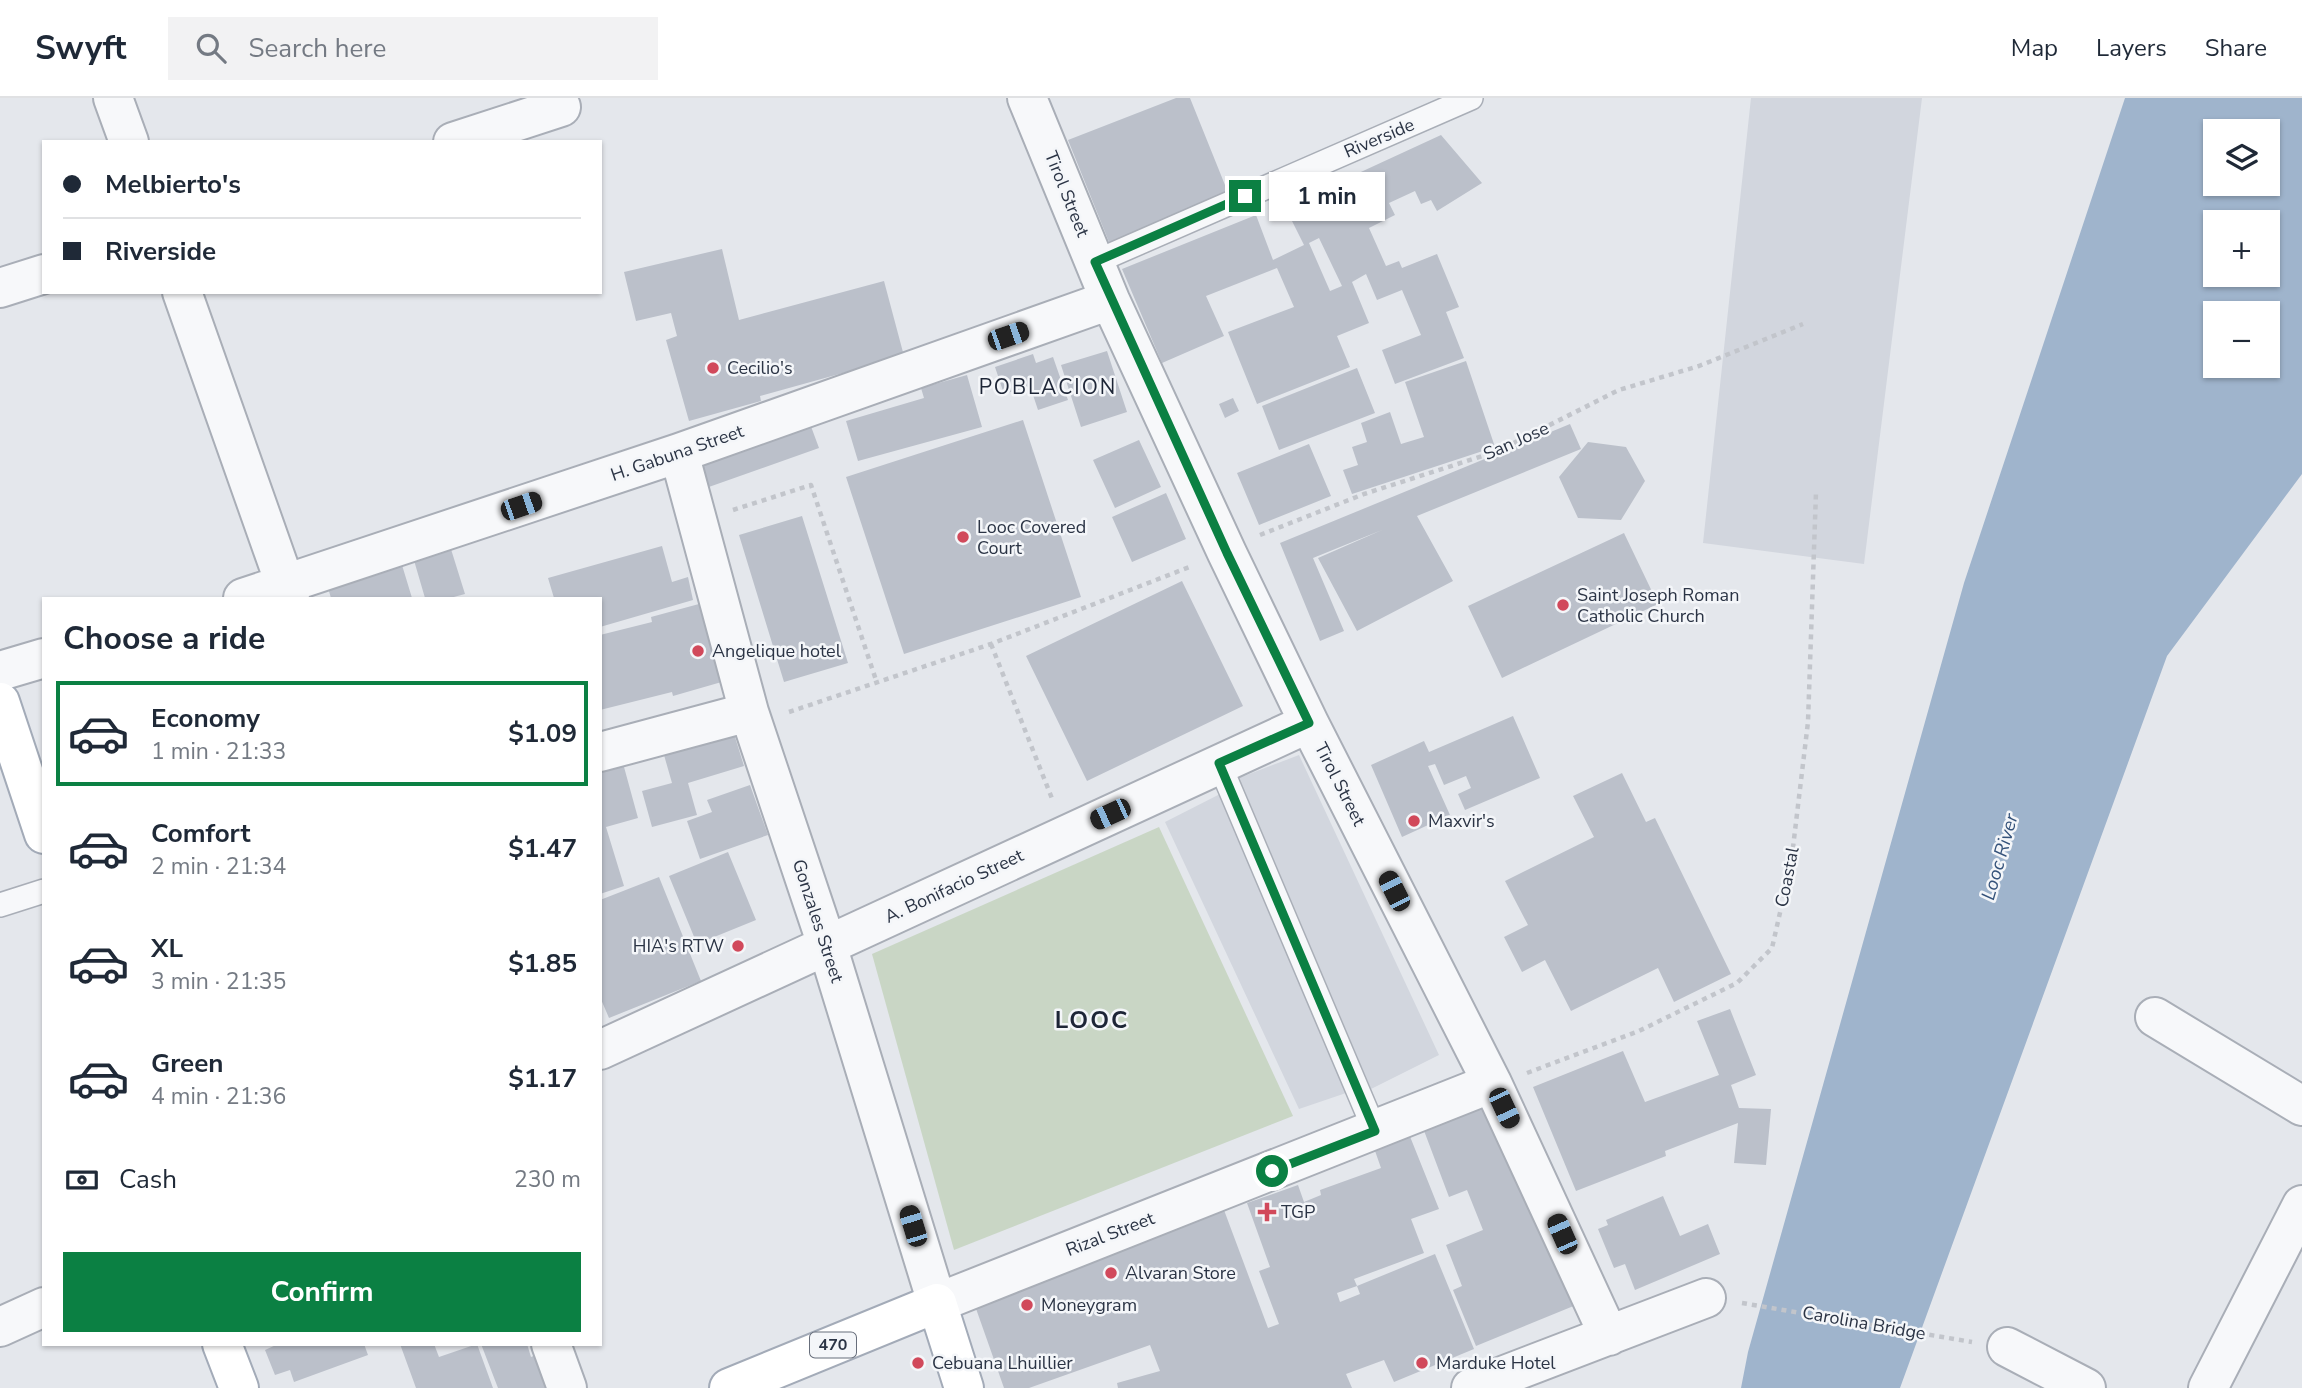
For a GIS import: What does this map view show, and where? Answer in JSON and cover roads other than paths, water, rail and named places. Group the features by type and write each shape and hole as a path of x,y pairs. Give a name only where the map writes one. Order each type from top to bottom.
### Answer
{"main road":[{"path":"0,702 42,828"},
{"name":"Rizal Street","path":"729,1388 937,1303"},
{"name":"Gonzales Street","path":"937,1303 964,1388"},
{"path":"223,1346 239,1388"}],"street":[{"path":"113,98 128,140"},
{"name":"Tirol Street","path":"1027,98 1110,300 1227,553 1309,723 1492,1083 1609,1336"},
{"path":"459,140 561,107"},
{"path":"0,288 42,275"},
{"path":"183,294 287,592"},
{"name":"H. Gabuna Street","path":"250,597 287,592 1110,300"},
{"name":"Gonzales Street","path":"679,453 751,718 827,945 937,1303"},
{"path":"0,671 42,659"},
{"path":"602,752 751,718"},
{"name":"A. Bonifacio Street","path":"602,1049 1309,723"},
{"path":"2155,1017 2302,1106"},
{"name":"Rizal Street","path":"937,1303 1492,1083"},
{"path":"2208,1388 2302,1205"},
{"path":"1471,1388 1706,1298"},
{"path":"0,1327 42,1308"},
{"path":"552,1346 567,1388"},
{"path":"2007,1347 2086,1388"}],"lane":[{"name":"Riverside","path":"1095,262 1471,98"},
{"path":"1219,763 1375,1131"},
{"path":"0,905 42,892"}],"water":[{"name":"Looc River","path":"2125,98 2302,98 2302,474 2167,656 1900,1388 1741,1388 1748,1352 1964,583"}],"place":[{"name":"Cecilio's","path":"713,368"},
{"name":"Looc Covered Court","path":"963,537"},
{"name":"Saint Joseph Roman Catholic Church","path":"1563,605"},
{"name":"Angelique hotel","path":"698,651"},
{"name":"Maxvir's","path":"1414,821"},
{"name":"HIA's RTW","path":"738,946"},
{"name":"TGP","path":"1267,1212"},
{"name":"Alvaran Store","path":"1111,1273"},
{"name":"Moneygram","path":"1027,1305"},
{"name":"Cebuana Lhuillier","path":"918,1363"},
{"name":"Marduke Hotel","path":"1422,1363"}],"district":[{"name":"POBLACION","path":"1048,387"},
{"name":"LOOC","path":"1092,1020"}]}
